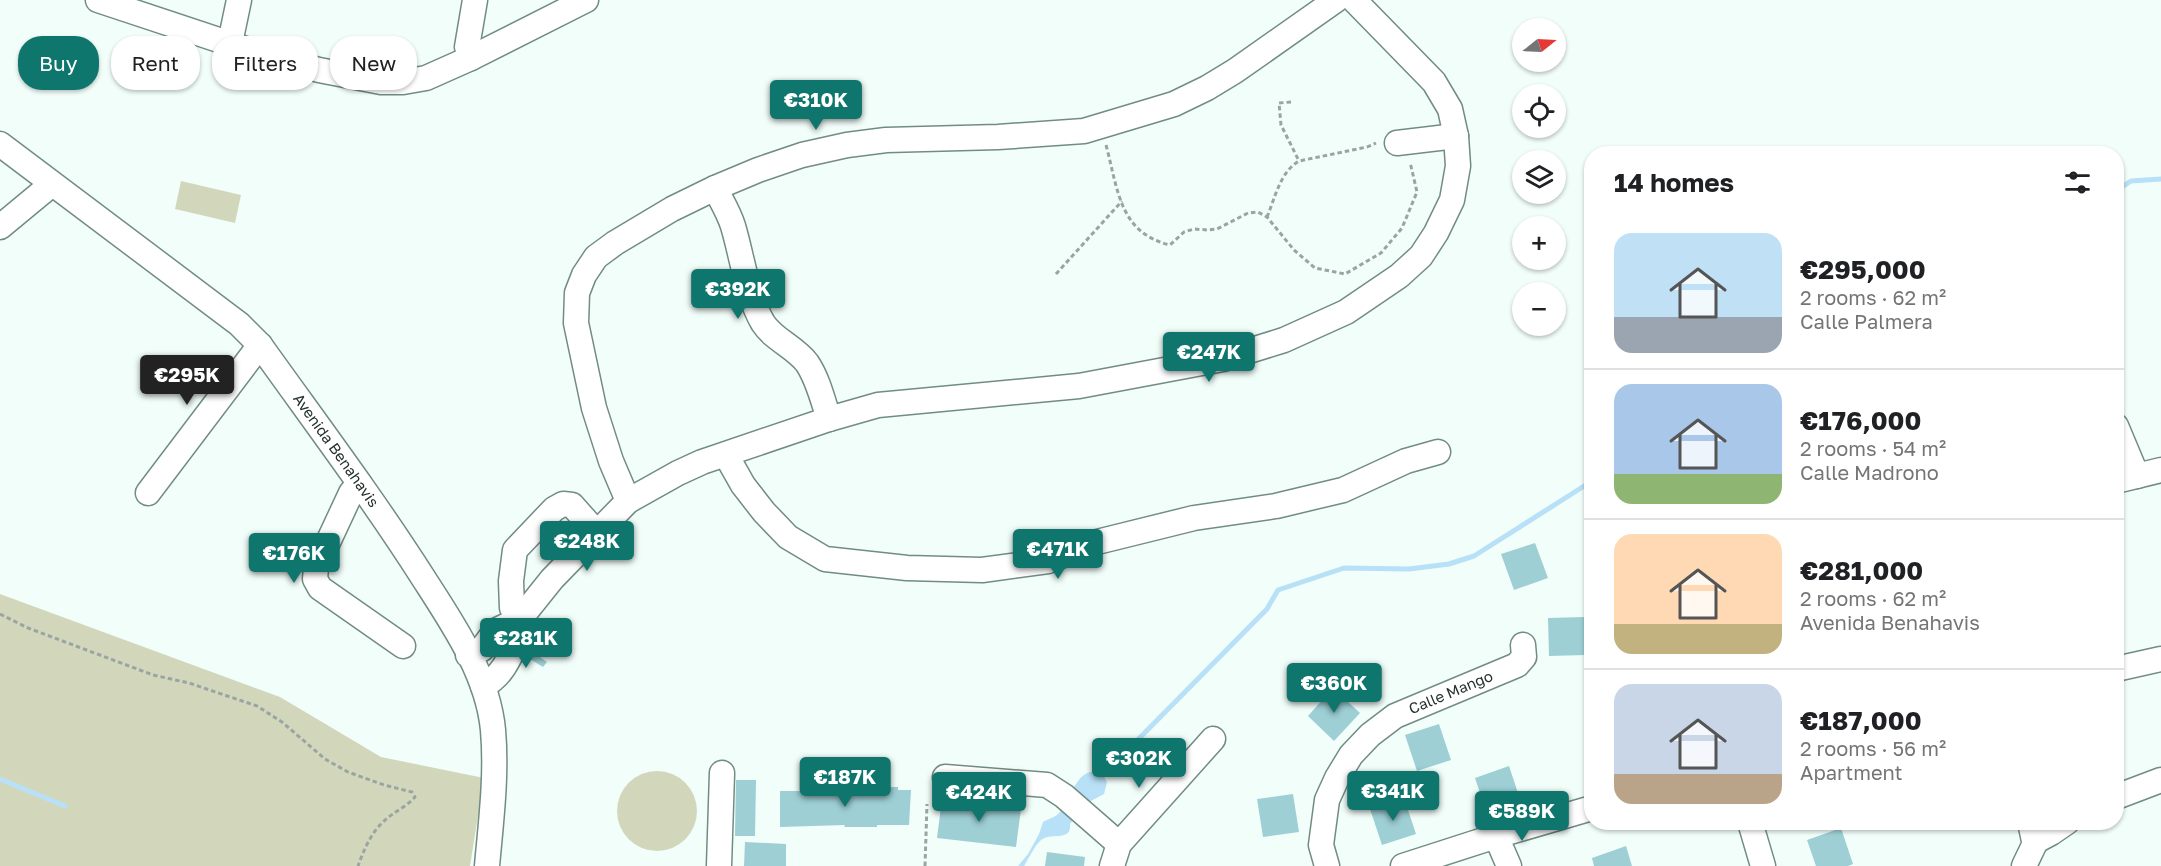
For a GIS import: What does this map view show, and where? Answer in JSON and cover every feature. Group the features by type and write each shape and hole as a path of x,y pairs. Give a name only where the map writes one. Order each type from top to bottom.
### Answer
{"street":[{"path":"98,0 212,37"},
{"path":"232,36 240,0"},
{"path":"471,58 467,47 476,0"},
{"path":"318,70 381,82 402,82 426,78 586,0"},
{"path":"628,501 611,461 594,408 576,323 577,293 584,275 596,257 672,209 758,170 802,155 847,145 886,140 1035,136 1084,131 1174,104 1235,71 1336,0"},
{"path":"468,655 482,649 495,631 520,619 552,579 628,501 702,462 878,405 1079,386 1223,359 1284,340 1317,326 1346,312 1399,276 1421,256 1436,233 1452,200 1458,166 1456,136 1450,109 1434,82 1353,0"},
{"path":"1388,142 1456,136"},
{"name":"Avenida Benahavis","path":"0,144 239,324 260,345 359,483 445,611 483,686 493,729 494,777 487,866"},
{"path":"0,227 52,184"},
{"path":"716,188 732,223 756,308 764,324 775,337 794,350 807,363 815,378 829,419"},
{"path":"148,492 260,345"},
{"path":"726,455 743,485 764,512 788,537 825,559 907,568 982,570 1048,561 1097,542 1184,520 1276,506 1343,490 1406,461 1438,452"},
{"path":"2127,478 2161,470"},
{"path":"359,483 351,494 316,568 315,579 320,588 403,646"},
{"path":"483,686 495,680 517,643 520,619 512,608 511,581 515,550 554,509 563,504 572,505 596,532"},
{"name":"Calle Mango","path":"1327,866 1321,845 1327,800 1351,755 1370,735 1395,716 1517,665 1524,657 1523,645"},
{"path":"2124,667 2161,659"},
{"path":"945,777 1047,785 1084,813 1115,855 1213,739"},
{"path":"720,866 722,773"},
{"path":"2124,794 2161,780"},
{"path":"1403,866 1584,810"},
{"path":"1752,830 1763,866"},
{"path":"2024,866 2033,831 2051,833 2055,830"},
{"path":"1496,836 1509,866"}],"path":[{"path":"1291,102 1279,102 1281,125 1299,162"},
{"path":"1101,126 1127,218 1138,231 1156,242 1170,245 1184,232 1194,229 1208,231 1217,229 1248,213 1258,212 1267,217 1294,250 1315,268 1332,273 1345,274 1381,253 1392,242 1402,228 1417,192 1413,168 1407,154 1388,142 1299,162 1285,174 1267,217"},
{"path":"1056,274 1122,201"},
{"path":"0,614 28,628 153,675 189,683 257,706 282,722 325,759 348,772 412,792 415,797 408,805 381,824 363,851 358,866"},
{"path":"925,866 927,804"}],"green space":[{"path":"181,181 241,195 235,223 175,209"},
{"path":"0,594 280,697 381,757 484,778 470,866 0,866"},
{"path":"649,771 665,771 686,782 697,803 697,819 686,840 665,851 649,851 635,845 623,833 617,819 617,803 623,789 635,777"}],"water":[{"path":"1095,771 1103,775 1107,782 1104,794 1087,803 1070,824 1068,833 1044,838 1036,846 1024,866 1018,866 1028,854 1043,822 1062,810 1081,777"}],"building":[{"path":"1535,543 1548,578 1514,590 1501,554"},
{"path":"1584,617 1584,655 1549,656 1548,618"},
{"path":"522,645 531,650 523,663 514,658"},
{"path":"534,653 547,662 543,667 530,659"},
{"path":"1333,688 1360,713 1334,741 1308,716"},
{"path":"1439,724 1451,760 1417,771 1405,735"},
{"path":"1509,766 1521,802 1487,814 1475,778"},
{"path":"736,780 756,780 755,836 735,836"},
{"path":"877,787 898,787 898,790 911,790 909,825 780,827 780,791 812,791 812,789 877,791"},
{"path":"1293,794 1299,832 1263,837 1257,799"},
{"path":"1404,798 1416,834 1382,845 1370,809"},
{"path":"942,799 1021,809 1016,847 937,838"},
{"path":"1842,830 1853,864 1816,866 1807,840"},
{"path":"745,842 786,844 786,866 744,866"},
{"path":"1626,846 1632,866 1594,866 1592,858"},
{"path":"1047,852 1085,857 1084,866 1045,866"}],"waterway":[{"path":"2124,186 2131,181 2161,179"},
{"path":"1099,779 1267,609 1278,590 1344,568 1409,569 1449,564 1474,556 1584,486"},
{"path":"0,779 65,806"}]}
